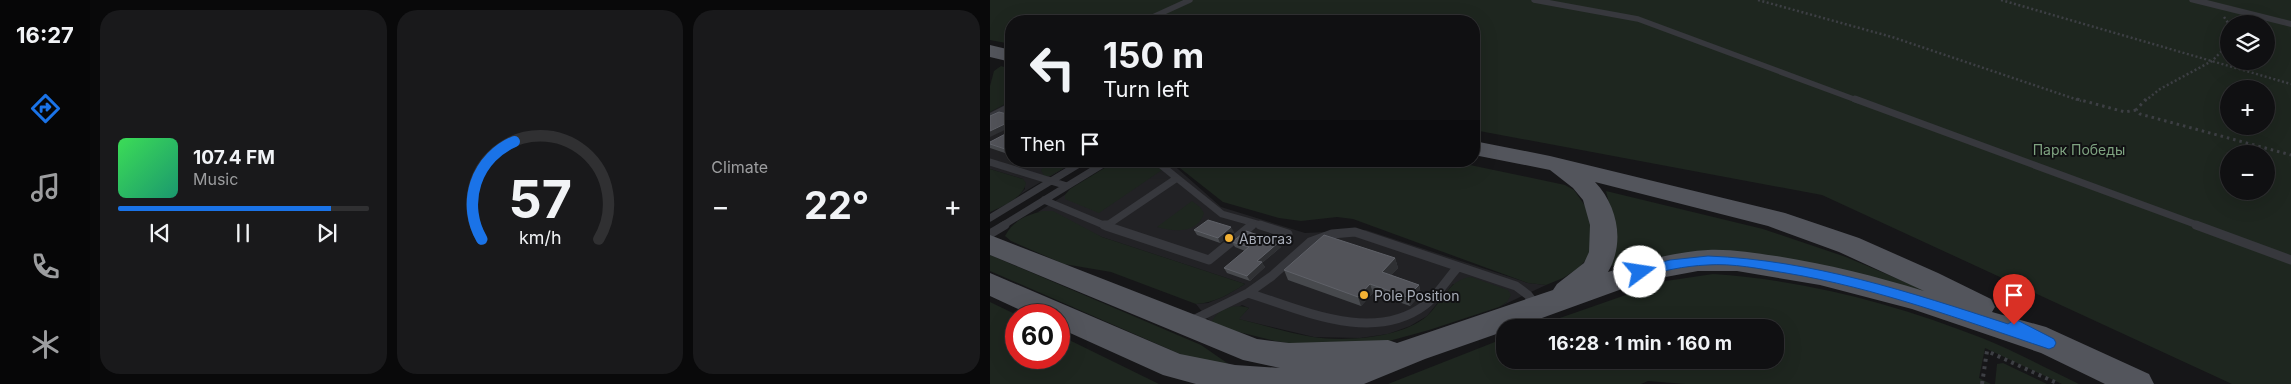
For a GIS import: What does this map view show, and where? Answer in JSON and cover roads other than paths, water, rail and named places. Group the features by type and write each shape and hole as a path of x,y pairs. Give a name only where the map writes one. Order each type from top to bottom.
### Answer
{"main road":[{"path":"990,51 1005,55"},
{"path":"1480,149 1550,163 1776,220 1849,245 1928,280 2049,343 2137,384"},
{"path":"1546,304 1584,280 1600,261 1604,238 1602,217 1592,194 1577,179 1550,163"},
{"path":"990,244 1254,351 1289,356 1364,355 1414,350"},
{"path":"990,284 1184,375 1271,382 1353,378 1414,350 1640,272 1670,265 1708,260 1746,262 1815,273 1901,294 2049,343"}],"street":[{"path":"2194,0 2291,24"}],"lane":[{"path":"1157,15 1190,0"},
{"path":"1534,0 1638,19 2291,260"},
{"path":"990,117 1005,109"},
{"path":"990,162 1005,167"},
{"path":"1006,167 1067,186"},
{"path":"990,218 1074,167"},
{"path":"990,234 1098,167"},
{"path":"1163,167 1222,214 1288,234"},
{"path":"1106,226 1177,178"},
{"path":"1044,200 1106,226 1209,260 1254,223"},
{"path":"1186,323 1248,293 1272,276 1310,242 1332,234 1355,232 1516,286 1528,295 1546,304"},
{"path":"1248,293 1339,320 1379,324 1404,318 1425,305 1458,267"}],"place":[{"name":"Автогаз","path":"1229,238"},
{"name":"Pole Position","path":"1364,295"}],"park label":[{"name":"Парк Победы","path":"2079,149"}]}
